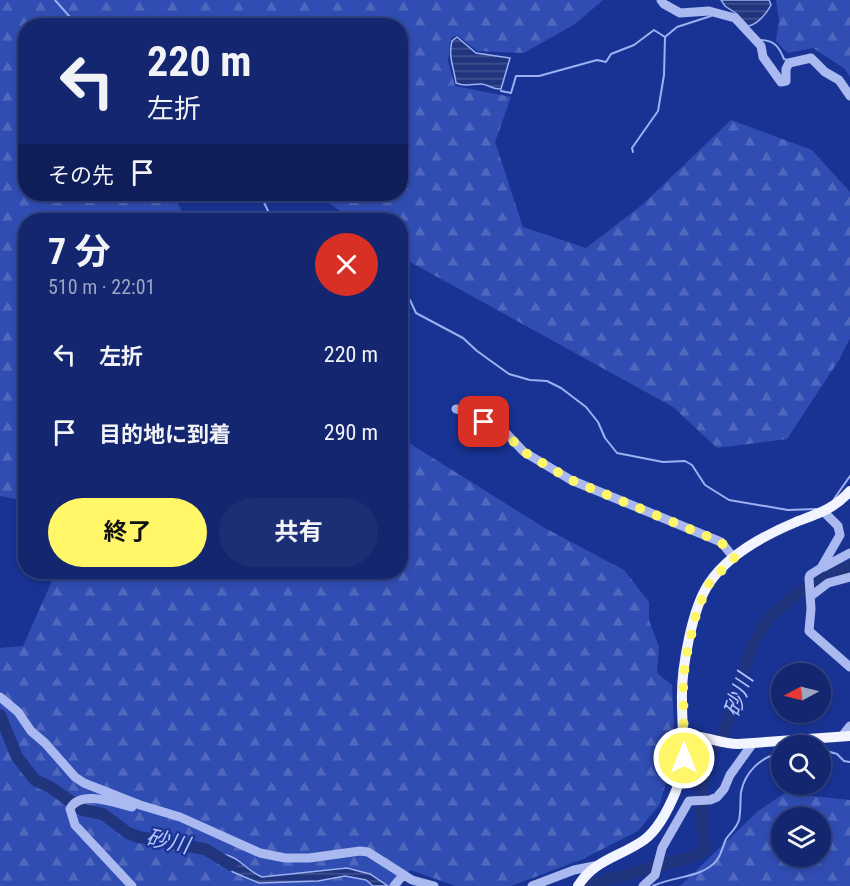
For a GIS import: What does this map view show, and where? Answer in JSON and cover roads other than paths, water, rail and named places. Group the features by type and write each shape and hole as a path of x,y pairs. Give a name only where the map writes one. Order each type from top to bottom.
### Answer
{"main road":[{"path":"580,882 594,866 632,848 654,830 671,803 684,758 683,680 686,657 697,610 710,582 734,558 770,534 824,512 839,503 850,491"},
{"path":"684,737 697,736 726,744 846,736"}],"street":[{"path":"661,0 680,13 709,11 735,18 760,46 763,57 781,82 786,81 786,69 789,63 811,58 825,72 839,80 850,96"},
{"path":"456,409 467,411 506,434 524,452 571,480 721,542 734,558"},
{"path":"821,568 840,535 838,526 824,512"},
{"path":"850,553 810,575 812,609 808,631 850,667"},
{"path":"811,596 828,583 850,577"},
{"path":"0,697 18,712 31,731 45,743 75,777 84,783 140,805 180,817 260,853 285,858 309,858 360,851 368,852 403,875 421,884 434,886"},
{"path":"846,736 850,726"},
{"path":"643,886 653,878 662,848 689,801 714,799 721,793 730,775 753,743"},
{"path":"132,886 75,825 70,808 80,799 100,799 133,807 140,805"},
{"path":"532,886 574,870 594,866"},
{"path":"394,886 403,875"}],"waterway":[{"path":"55,0 71,18"},
{"path":"501,91 511,93 516,76 539,76 597,60 606,62 611,54 634,45 654,30 665,37 677,27 711,16"},
{"path":"633,152 632,148 658,111 664,75 665,37"},
{"path":"762,40 773,43 784,59 788,60"},
{"path":"263,201 269,213"},
{"path":"408,298 416,313 463,338 509,374 530,380 547,381 561,388 586,407 617,453 663,462 685,461 692,465 705,485 729,500 788,510 816,509"},
{"path":"834,499 850,476"},
{"name":"砂川","path":"585,886 688,858 705,849 702,806 707,763 724,731 757,637 772,615 792,598 850,566"},
{"name":"砂川","path":"0,715 17,757 35,780 50,787 83,810 103,814 128,833 205,849 231,865"},
{"path":"831,752 837,754 844,761 850,762"},
{"path":"653,886 696,874 717,860 726,839 738,823 741,792 746,778 755,766 771,756"}]}
